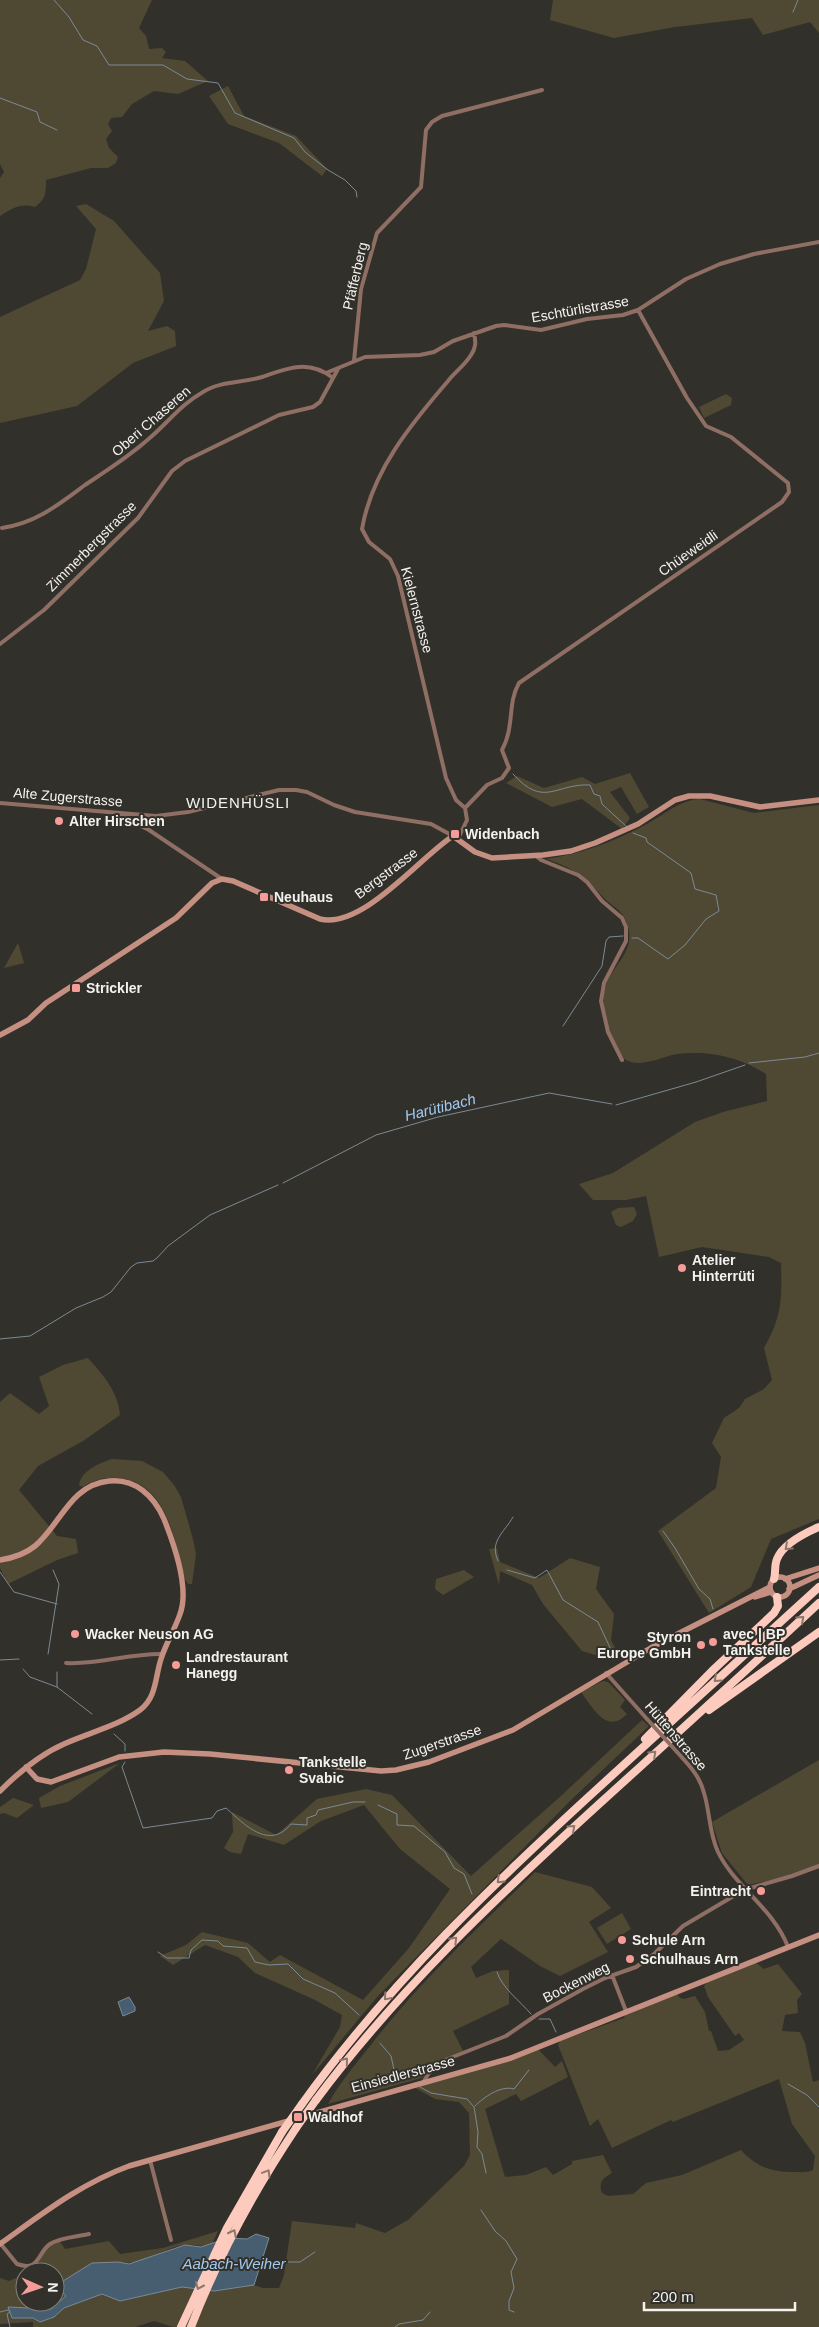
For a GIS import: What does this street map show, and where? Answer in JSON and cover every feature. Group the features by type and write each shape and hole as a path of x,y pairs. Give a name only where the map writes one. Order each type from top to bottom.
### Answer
{"highway":[{"path":"593,1793 712,1671 774,1613 778,1606 773,1589 776,1561 780,1554 801,1536 819,1527"},
{"path":"181,2327 194,2307 239,2213 282,2132 351,2039 430,1950 504,1876 818,1587"},
{"path":"239,2213 316,2100 378,2022 449,1945 512,1884 819,1603"},
{"path":"675,1735 819,1632"},
{"path":"191,2327 194,2307"}],"street":[{"name":"Pfäfferberg","path":"354,360 361,289 376,233 421,187 426,130 432,122 442,116 542,90"},
{"name":"Eschtürlistrasse","path":"326,373 354,360 376,356 401,357 434,352 453,341 504,325 541,330 587,319 610,318 638,310 686,279 720,264 754,254 819,242"},
{"name":"Chüeweidli","path":"465,808 487,785 502,778 509,768 502,750 509,737 513,694 519,683 782,502 789,492 788,483 770,467 731,438 706,426 687,398 638,310"},
{"name":"Kielernstrasse","path":"465,808 456,800 446,778 398,576 390,559 369,542 362,528 390,456 437,394 470,356 476,345 474,333"},
{"name":"Oberi Chaseren","path":"2,528 32,521 60,505 124,460 154,435 181,407 214,386 248,380 294,366 309,367 326,373"},
{"name":"Zimmerbergstrasse","path":"0,644 44,610 138,518 172,472 185,461 279,416 313,407 320,402 339,368"},
{"path":"326,373 333,378"},
{"name":"Alte Zugerstrasse","path":"0,803 156,816 188,812 279,790 296,790 307,792 334,805 355,812 426,822 441,828 455,838"},
{"path":"465,808 467,820 455,838 475,852 492,858 561,853 595,843 638,824 676,800 689,796 710,796 760,807 819,800"},
{"path":"1,1036 28,1020 46,1003 176,918 206,887 222,879 149,830 115,813"},
{"name":"Bergstrasse","path":"222,879 233,881 320,919 334,920 349,915 388,890 455,838"},
{"path":"536,856 541,860 578,875 587,882 602,901 622,918 626,927 626,941 604,983 601,1001 608,1032 622,1060"},
{"path":"0,1560 20,1555 34,1547 70,1501 91,1486 114,1480 126,1482 139,1488 152,1499 161,1514 184,1592 180,1614 163,1654 155,1688 150,1698 140,1710 132,1716 63,1744 26,1767 0,1791"},
{"name":"Zugerstrasse","path":"26,1767 37,1779 51,1782 118,1757 164,1752 217,1755 373,1771 396,1770 456,1753 513,1730 606,1673 672,1636 752,1597 773,1589 779,1578 785,1579 819,1568"},
{"name":"Zugerstrasse","path":"773,1589 784,1596 789,1589 819,1576"},
{"path":"785,1579 789,1589"},
{"path":"66,1663 81,1664 146,1654 163,1654"},
{"name":"Hüttenstrasse","path":"606,1673 692,1769 701,1783 718,1852 724,1863 779,1928 788,1947"},
{"name":"Bockenweg","path":"424,2081 429,2073 446,2060 506,2036 538,2014 612,1975 642,1964 683,1926 747,1889 819,1866"},
{"name":"Einsiedlerstrasse","path":"0,2243 76,2190 109,2174 150,2160 424,2081 511,2058 819,1935"},
{"path":"612,1975 626,2012"},
{"path":"150,2160 171,2240"},
{"path":"0,2243 17,2264 31,2265 39,2260 43,2250 51,2244 59,2240 89,2234"}],"shaded area":[{"path":"0,0 152,0 139,28 146,36 149,49 162,48 166,52 162,58 185,61 208,81 178,94 154,91 132,104 122,117 111,118 108,124 112,131 106,139 109,148 118,157 116,163 108,168 91,168 46,180 45,195 35,207 17,207 0,216 0,178 4,172 0,164"},
{"path":"553,0 819,0 819,33 810,22 763,35 752,18 675,27 614,38 550,20"},
{"path":"228,86 244,116 296,136 327,169 322,176 279,143 228,124 209,96"},
{"path":"86,204 114,221 160,273 164,301 148,331 167,326 175,331 176,346 133,363 77,406 0,423 0,317 80,280 86,269 96,229 76,206"},
{"path":"726,394 732,398 731,405 704,418 699,407"},
{"path":"630,773 649,807 637,814 621,787 610,792 630,818 622,829 582,799 552,807 506,783 517,776 544,788 582,777 595,784"},
{"path":"700,799 754,813 819,805 819,1519 771,1539 751,1587 709,1613 658,1531 716,1488 721,1457 712,1443 724,1418 739,1408 745,1399 764,1389 772,1380 764,1348 778,1317 780,1307 781,1263 769,1257 702,1247 659,1257 646,1196 626,1200 593,1200 579,1184 613,1173 695,1122 723,1112 767,1101 766,1074 736,1059 702,1053 672,1055 639,1063 626,1060 613,1041 603,1005 605,988 627,948 629,930 625,919 585,879 564,866 546,859 584,851 609,842 645,825 678,805"},
{"path":"18,943 24,963 4,968"},
{"path":"634,1207 637,1214 633,1221 621,1227 616,1225 611,1212 618,1208"},
{"path":"88,1358 113,1391 119,1406 120,1415 83,1441 38,1466 19,1490 57,1536 76,1539 78,1553 57,1560 8,1584 0,1568 0,1402 10,1393 39,1414 49,1406 39,1377 63,1365"},
{"path":"112,1459 142,1461 163,1472 174,1485 181,1497 196,1554 192,1584 188,1584 185,1579 168,1520 152,1494 140,1485 120,1478 103,1479 82,1487 79,1485 80,1480 87,1472 96,1465"},
{"path":"497,1548 500,1562 539,1578 570,1558 600,1567 596,1589 614,1614 611,1640 618,1654 612,1660 582,1651 543,1604 532,1585 500,1571 499,1585 489,1549"},
{"path":"464,1570 474,1577 443,1595 435,1589 436,1579"},
{"path":"603,1681 608,1682 625,1700 620,1707 627,1714 620,1720 613,1722 601,1717 581,1692"},
{"path":"642,1720 649,1726 570,1801 378,1996 312,2075 340,2027 342,2015 313,1999 255,1973 238,1957 205,1945 173,1965 160,1956 186,1945 202,1932 248,1943 270,1962 280,1955 363,2000 409,1948 450,1889 400,1849 364,1805 321,1821 284,1845 248,1834 241,1854 230,1852 224,1848 233,1832 232,1812 276,1835 317,1799 366,1789 392,1795 471,1876"},
{"path":"819,1760 819,1864 790,1876 748,1885 722,1853 712,1822"},
{"path":"120,1763 68,1802 41,1808 39,1798 60,1786"},
{"path":"13,1798 34,1805 17,1818 4,1813 0,1814 0,1807"},
{"path":"535,1872 592,1887 611,1908 589,1922 608,1952 560,1976 540,1966 501,1939 471,1967 476,1978 493,1971 509,1970 509,2004 453,2031 463,2051 445,2058 422,2078 328,2104 348,2074 408,2000 449,1956"},
{"path":"622,1913 631,1929 607,1944 597,1928"},
{"path":"755,1962 764,1969 778,1964 802,1994 797,2000 798,2013 785,2015 782,2031 800,2032 805,2043 813,2082 819,2080 819,2327 173,2327 154,2321 135,2327 33,2327 33,2322 0,2324 0,2278 9,2281 15,2278 15,2307 9,2307 12,2318 54,2317 60,2312 65,2312 65,2308 102,2294 120,2301 182,2287 214,2291 254,2285 263,2288 279,2288 284,2275 292,2221 355,2228 356,2223 385,2233 408,2220 464,2166 470,2155 469,2113 459,2102 435,2099 410,2085 538,2049 555,2067 562,2061 568,2077 521,2101 516,2094 485,2109 505,2177 526,2175 546,2167 553,2175 572,2164 572,2161 603,2155 612,2173 602,2181 602,2193 608,2196 633,2194 646,2183 682,2175 741,2150 753,2161 772,2170 786,2172 811,2171 813,2170 815,2156 792,2124 779,2079 673,2122 671,2120 612,2148 598,2119 590,2126 558,2045 560,2041 624,2018 625,2015 677,1994 680,1998 684,1999 695,1996 705,2012 709,2031 711,2031 718,2051 729,2050 744,2040 739,2033 735,2036 708,1997 704,1986 707,1982"},
{"path":"218,2231 212,2244 204,2246 185,2245 136,2262 118,2262 65,2282 65,2262 36,2262 40,2260 43,2250 59,2240 65,2249 109,2241 120,2254 163,2248"}],"water":[{"path":"129,1997 135,2007 135,2011 123,2016 118,2002"},
{"name":"Aabach-Weiher","path":"256,2234 269,2238 254,2285 214,2291 182,2287 120,2301 102,2294 65,2308 65,2280 92,2263 118,2262 129,2264 185,2245 201,2247 228,2238 247,2239"},
{"name":"Aabach-Weiher","path":"8,2307 15,2307 15,2312 60,2312 54,2317 40,2322 33,2318 12,2318"}],"waterway":[{"path":"54,0 69,17 83,40 97,46 109,65 163,65 187,79 218,83 235,113 294,138 305,152 328,170 345,180 356,191 357,197"},
{"path":"793,12 798,0"},
{"path":"0,98 37,112 40,122 57,130"},
{"path":"513,774 533,790 542,792 550,792 578,785 590,785 594,794 600,796 602,804 627,827"},
{"path":"632,938 638,938 668,959 685,945 706,919 719,911 716,895 695,889 691,873 647,842 646,838 633,833"},
{"path":"563,1026 602,966 606,941 609,937 623,936"},
{"name":"Harütibach","path":"749,1063 805,1057 819,1053"},
{"name":"Harütibach","path":"616,1105 696,1082 745,1065"},
{"name":"Harütibach","path":"283,1183 376,1135 438,1117 549,1093 612,1104"},
{"path":"0,1339 30,1336 76,1308 103,1297 111,1292 131,1267 137,1263 153,1261 168,1246 210,1215 278,1185"},
{"path":"498,1561 495,1548 496,1543 513,1517"},
{"path":"663,1531 699,1589 710,1599 713,1609"},
{"path":"48,1654 59,1584 53,1570"},
{"path":"507,1570 535,1578 547,1570 563,1600 598,1622 613,1654"},
{"path":"0,1572 14,1592 57,1604"},
{"path":"0,1660 19,1659"},
{"path":"23,1669 30,1677 57,1687 92,1714"},
{"path":"57,1672 57,1687"},
{"path":"114,1734 125,1744 125,1751"},
{"path":"125,1762 122,1767 143,1828 212,1818 217,1811 226,1808 257,1832 274,1835 283,1832 291,1824 307,1825 307,1818 316,1815 318,1810 353,1802 365,1802"},
{"path":"378,1805 397,1814 397,1825 414,1826 445,1852 454,1868 464,1874 472,1894"},
{"path":"158,1952 167,1958 189,1958 191,1950 202,1940 218,1941 223,1946 247,1948 255,1962 269,1965 288,1964 303,1979 335,1993 359,2015"},
{"path":"497,1972 507,1989 531,2014"},
{"path":"539,2019 550,2019 556,2032"},
{"path":"380,2043 391,2056 395,2074 405,2080"},
{"path":"475,2106 498,2090 514,2089 529,2070"},
{"path":"788,2084 807,2095 819,2107"},
{"path":"420,2087 431,2093 467,2099 474,2107 478,2132 477,2147 482,2154 486,2173"},
{"path":"481,2210 495,2231 506,2241 517,2259 511,2272 514,2288 509,2301 509,2310 514,2312"},
{"path":"288,2262 300,2262 315,2252"},
{"path":"0,2312 8,2310 10,2312"},
{"path":"10,2312 7,2314 10,2327"},
{"path":"395,2327 399,2324 423,2320 430,2312"}],"place":[{"name":"Alter Hirschen","path":"59,821"},
{"name":"Widenbach","path":"455,834"},
{"name":"Neuhaus","path":"264,897"},
{"name":"Strickler","path":"76,988"},
{"name":"Atelier Hinterrüti","path":"682,1268"},
{"name":"Wacker Neuson AG","path":"75,1634"},
{"name":"avec | BP Tankstelle","path":"713,1642"},
{"name":"Styron Europe GmbH","path":"701,1645"},
{"name":"Landrestaurant Hanegg","path":"176,1665"},
{"name":"Tankstelle Svabic","path":"289,1770"},
{"name":"Eintracht","path":"761,1891"},
{"name":"Schule Arn","path":"622,1940"},
{"name":"Schulhaus Arn","path":"630,1959"},
{"name":"Waldhof","path":"298,2117"}],"district":[{"name":"WIDENHÜSLI","path":"238,802"}]}
